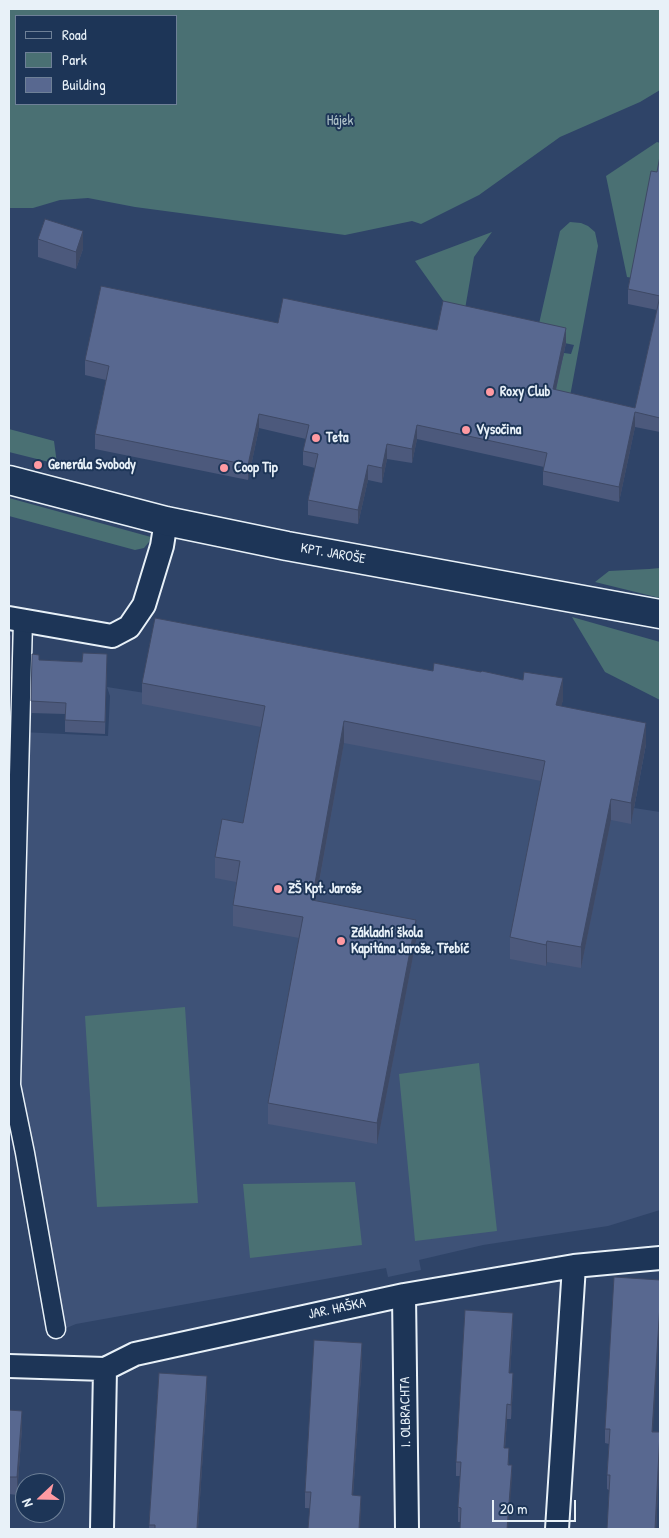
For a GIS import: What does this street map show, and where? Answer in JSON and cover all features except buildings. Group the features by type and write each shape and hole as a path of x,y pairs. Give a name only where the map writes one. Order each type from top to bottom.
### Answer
{"street":[{"name":"KPT. JAROŠE","path":"9,480 166,521 287,546 660,614"},
{"path":"56,1329 11,1085 16,619 112,636 129,627 144,605 162,546 166,521"},
{"name":"JAR. HAŠKA","path":"9,1366 105,1369 135,1354 404,1295 574,1266 660,1258"},
{"path":"557,1529 574,1266"},
{"name":"I. OLBRACHTA","path":"404,1295 407,1529"},
{"path":"102,1529 105,1369"}],"shaded area":[{"name":"Základní škola Kapitána Jaroše, Třebíč","path":"107,687 145,693 556,726 646,744 634,808 660,812 660,1210 608,1226 483,1245 419,1260 421,1270 388,1277 386,1268 76,1324 64,1329 16,1070 21,732 108,736 110,696"}],"green space":[{"name":"Hájek","path":"9,9 660,9 660,90 640,102 560,137 479,195 421,224 412,221 345,235 135,207 88,198 60,200 33,208 9,208"},
{"path":"657,142 660,143 660,173 633,278 627,277 606,176"},
{"path":"570,222 581,223 595,232 598,246 568,407 551,403 564,353 571,354 574,345 536,337 560,231"},
{"path":"492,232 474,257 465,309 447,306 415,261"},
{"path":"9,429 54,441 57,464 9,452"},
{"path":"9,498 151,537 144,548 135,550 9,516"},
{"path":"660,568 660,598 595,582 609,571"},
{"path":"572,617 660,642 660,700 605,672"},
{"path":"185,1007 198,1203 97,1207 85,1016"},
{"path":"479,1063 497,1231 415,1241 399,1074"},
{"path":"355,1182 362,1245 250,1258 243,1184"}],"place":[{"name":"Roxy Club","path":"490,392"},
{"name":"Vysočina","path":"466,430"},
{"name":"Teta","path":"316,438"},
{"name":"Generála Svobody","path":"38,465"},
{"name":"Coop Tip","path":"224,468"},
{"name":"ZŠ Kpt. Jaroše","path":"278,889"},
{"name":"Základní škola Kapitána Jaroše, Třebíč","path":"341,941"}]}
